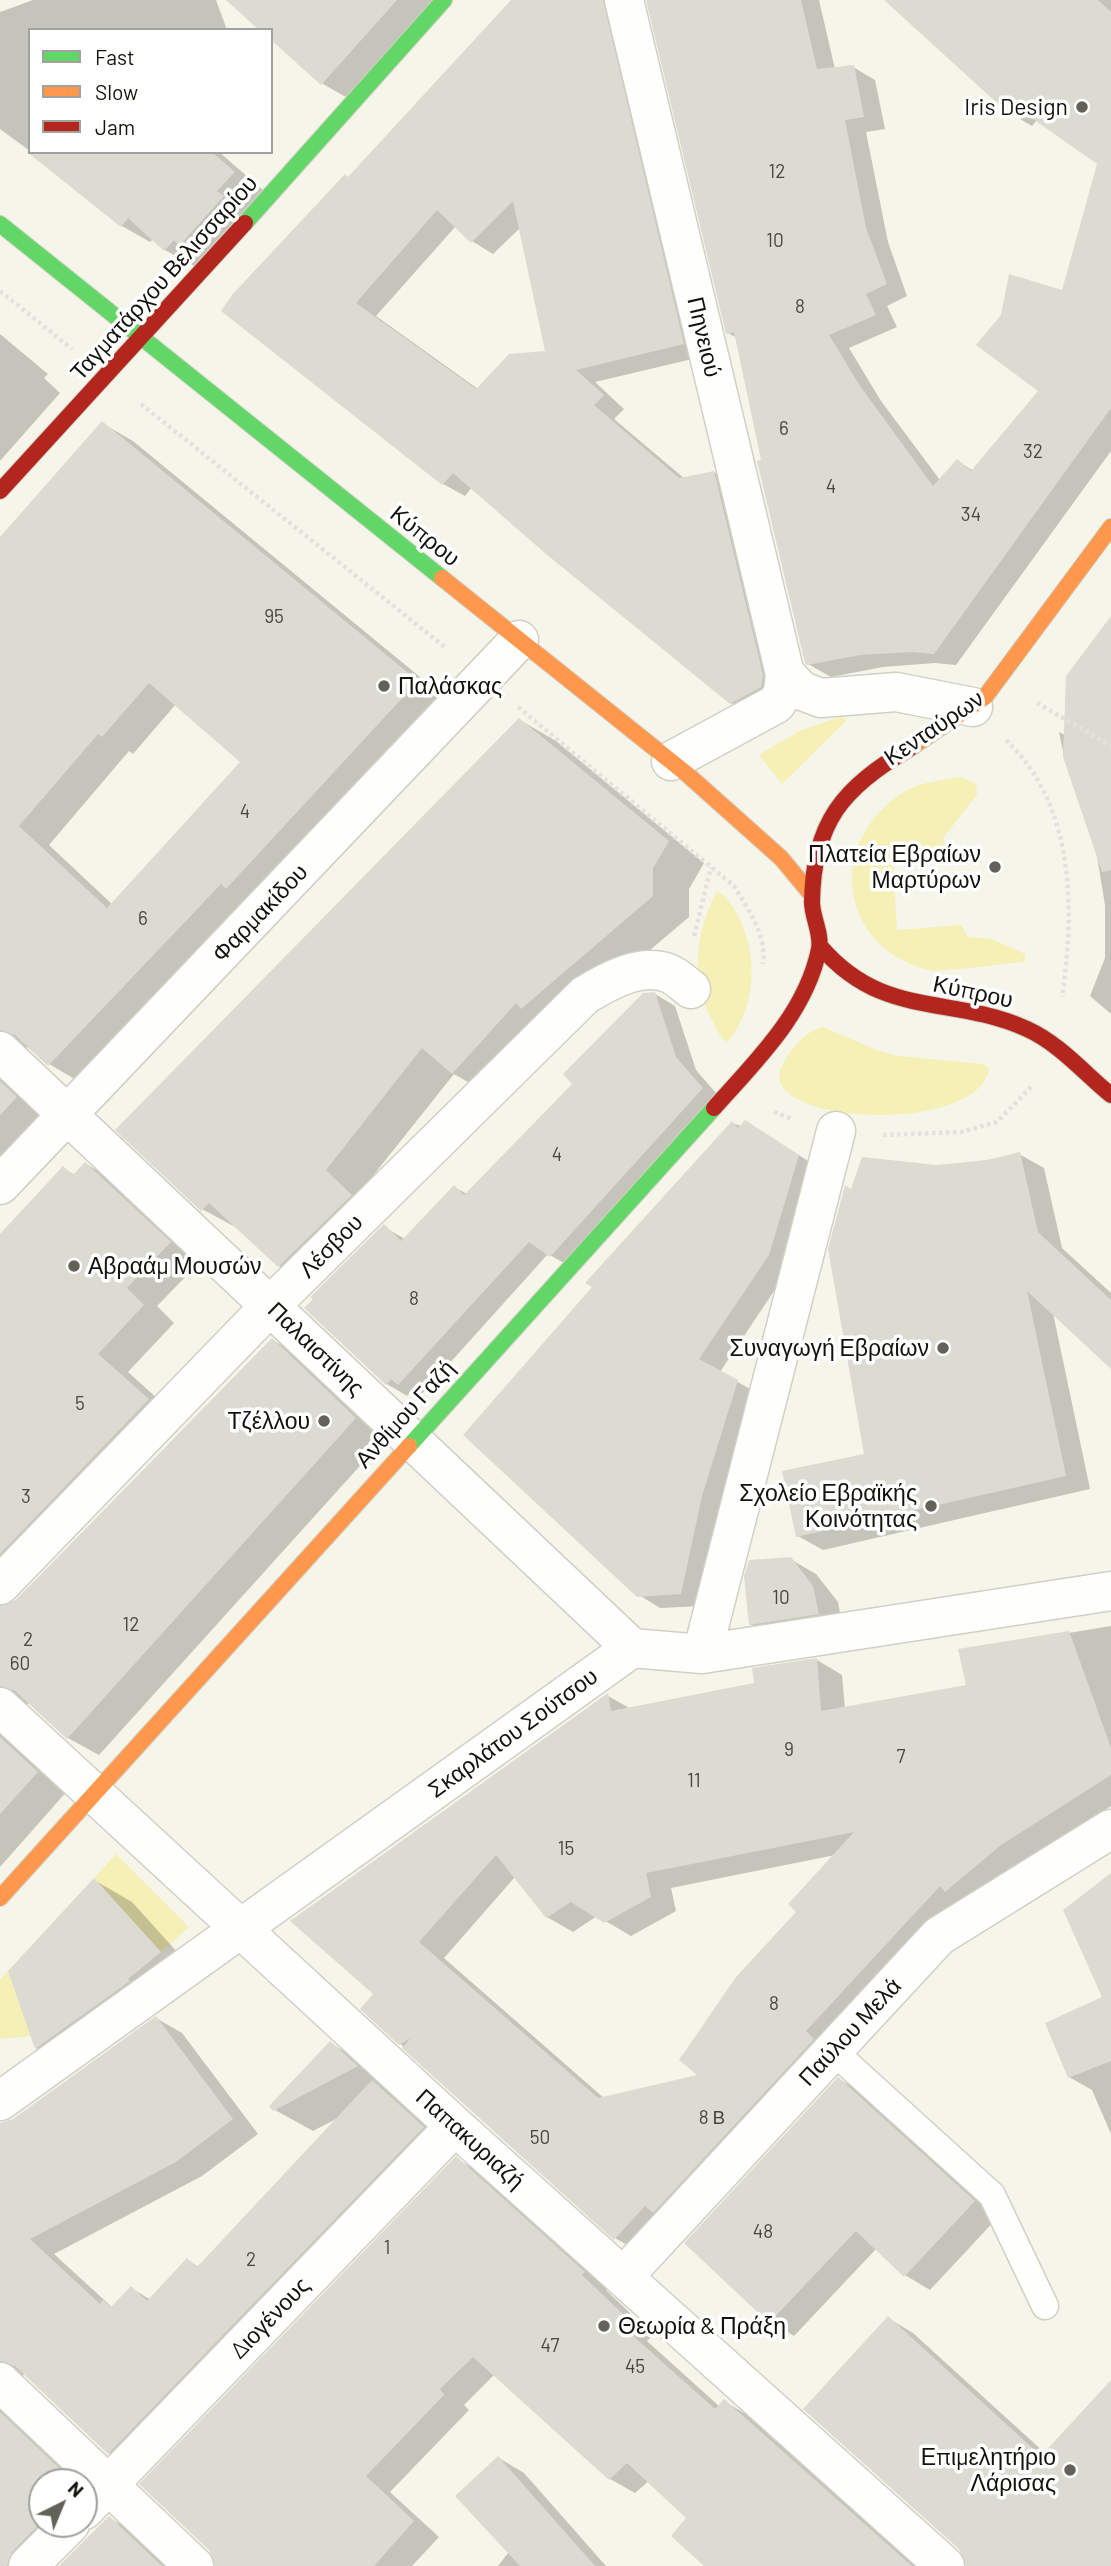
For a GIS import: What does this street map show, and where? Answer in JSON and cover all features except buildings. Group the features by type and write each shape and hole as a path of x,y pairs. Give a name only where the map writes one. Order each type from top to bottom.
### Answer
{"main road":[{"name":"Ταγματάρχου Βελισσαρίου","path":"0,491 142,338 444,0"},
{"name":"Κύπρου","path":"0,225 671,761 746,824 781,858 811,894"},
{"name":"Κενταύρων","path":"820,946 811,894 817,849 826,826 855,784 887,760 973,708 1000,681 1111,527"},
{"name":"Κύπρου","path":"820,946 846,975 888,998 972,1012 1028,1029 1055,1047 1111,1095"},
{"name":"Ανθίμου Γαζή","path":"0,1898 778,1037 793,1015 810,978 820,946"}],"street":[{"name":"Πηνειού","path":"624,0 785,674"},
{"name":"Φαρμακίδου","path":"0,1185 519,640"},
{"path":"785,674 802,691 821,698 896,692 973,708"},
{"path":"671,761 776,704 783,693 785,674"},
{"name":"Λέσβου","path":"0,1585 270,1306 584,995 608,981 639,971 668,973 691,989"},
{"name":"Παλαιστίνης","path":"0,1051 632,1648"},
{"path":"702,1654 836,1131"},
{"path":"632,1648 702,1654 1109,1599"},
{"name":"Σκαρλάτου Σούτσου","path":"0,2101 632,1648"},
{"name":"Παπακυριαζή","path":"0,1707 455,2126 945,2566"},
{"name":"Παύλου Μελά","path":"623,2277 939,1936 1111,1829"},
{"name":"Διογένους","path":"98,2496 455,2126"},
{"path":"0,2382 71,2468"},
{"path":"98,2499 194,2566"},
{"path":"28,2566 56,2538"}],"lane":[{"path":"832,2050 992,2195 1045,2306"}],"path":[{"path":"0,291 483,678 734,886 754,919 764,952 762,966"},
{"path":"1000,681 1111,746"},
{"path":"733,1088 758,1106 836,1131 900,1137 961,1132 997,1122 1035,1083 1055,1047 1071,919 1070,895 1054,816 1044,787 1025,759 973,708"}],"shaded area":[{"path":"843,716 846,721 782,784 759,755 799,731"},
{"path":"961,777 976,784 977,795 943,838 948,861 893,864 897,930 961,925 968,937 992,939 1025,954 1025,962 929,970 898,958 875,939 860,916 853,891 853,864 862,837 879,813 910,789"},
{"path":"717,891 732,905 745,931 751,964 749,997 737,1028 728,1042 720,1036 707,1010 699,976 698,958 703,924"},
{"path":"823,1027 879,1051 899,1056 983,1064 989,1069 978,1089 955,1103 923,1111 887,1115 851,1113 818,1107 793,1097 780,1082 779,1075 784,1062 798,1042 812,1031"},
{"path":"116,1854 189,1927 161,1952 94,1878"},
{"path":"8,1971 31,2036 0,2039 0,1979"}],"traffic: fast":[{"path":"245,223 444,0"},
{"path":"0,224 442,578"},
{"path":"409,1446 714,1108"}],"traffic: slow":[{"path":"909,749 985,697 1111,527"},
{"path":"442,578 688,775 781,858 811,894"},
{"path":"0,1898 409,1446"}],"traffic: jam":[{"path":"0,491 245,223"},
{"path":"714,1108 777,1035 803,994 820,943 812,908 818,850 836,810 866,778 909,749"},
{"path":"820,946 844,969 868,985 893,996 998,1018 1039,1035 1111,1095"}],"place":[{"name":"Iris Design","path":"1082,107"},
{"name":"Παλάσκας","path":"384,686"},
{"name":"Πλατεία Εβραίων Μαρτύρων","path":"995,867"},
{"name":"Αβραάμ Μουσών","path":"74,1266"},
{"name":"Συναγωγή Εβραίων","path":"943,1348"},
{"name":"Τζέλλου","path":"324,1421"},
{"name":"Σχολείο Εβραϊκής Κοινότητας","path":"931,1506"},
{"name":"Θεωρία & Πράξη","path":"604,2326"},
{"name":"Επιμελητήριο Λάρισας","path":"1070,2470"}]}
